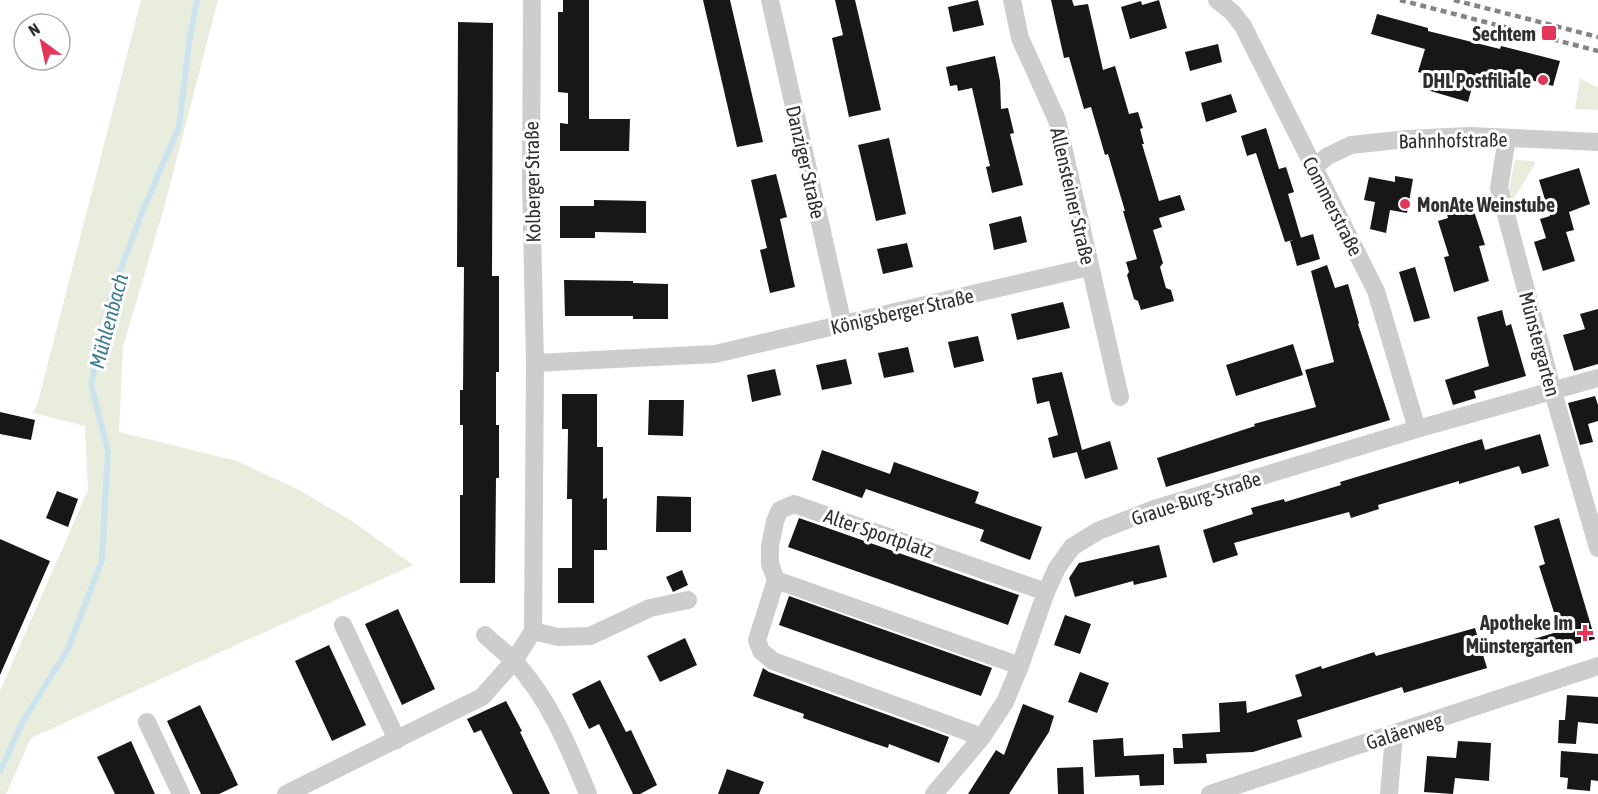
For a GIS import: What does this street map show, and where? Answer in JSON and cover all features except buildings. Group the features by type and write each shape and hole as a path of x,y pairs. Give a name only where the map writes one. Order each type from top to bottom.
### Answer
{"street":[{"name":"Kolberger Straße","path":"532,0 531,183 535,363 533,631"},
{"name":"Danziger Straße","path":"770,0 843,325"},
{"name":"Allensteiner Straße","path":"1012,0 1020,38 1057,120 1120,397"},
{"name":"Commerstraße","path":"1217,0 1232,12 1243,26 1376,291 1417,429"},
{"name":"Bahnhofstraße","path":"1314,167 1328,156 1351,146 1407,139 1470,136 1598,142"},
{"name":"Münstergarten","path":"1507,138 1499,188 1553,392 1598,548"},
{"name":"Königsberger Straße","path":"535,363 715,354 1089,267"},
{"name":"Graue-Burg-Straße","path":"934,794 982,738 1005,702 1046,592 1057,568 1072,547 1098,531 1157,508 1417,429 1598,378"},
{"name":"Alter Sportplatz","path":"776,580 770,564 770,546 775,521 780,510 794,504 1046,592"},
{"path":"982,738 773,661 761,651 756,640 776,580 1020,666"},
{"path":"286,794 482,697 514,661 533,631 558,637 590,636 650,608 688,600"},
{"path":"343,625 397,740"},
{"path":"485,635 514,661 536,689 559,728 589,793"},
{"name":"Galäerweg","path":"1210,794 1598,666"},
{"path":"147,722 181,794"},
{"path":"1389,794 1394,735"}],"shaded area":[{"path":"141,0 218,0 164,208 123,347 119,432 237,461 299,490 352,521 413,565 31,738 6,794 0,794 0,691 88,490 85,426 33,413 38,402"},
{"path":"1580,78 1598,88 1598,110 1575,109"},
{"path":"1515,160 1534,161 1535,164 1511,203 1509,202 1509,190"}],"waterway":[{"name":"Mühlenbach","path":"0,771 23,721 68,649 102,560 108,451 91,384 110,298 143,210 179,127 189,43 197,0"}],"railway":[{"path":"1400,0 1598,51"},
{"path":"1454,0 1598,37"}],"place":[{"name":"Sechtem","path":"1549,33"},
{"name":"DHL Postfiliale","path":"1543,80"},
{"name":"MonAte Weinstube","path":"1405,204"},
{"name":"Apotheke Im Münstergarten","path":"1585,633"}]}
